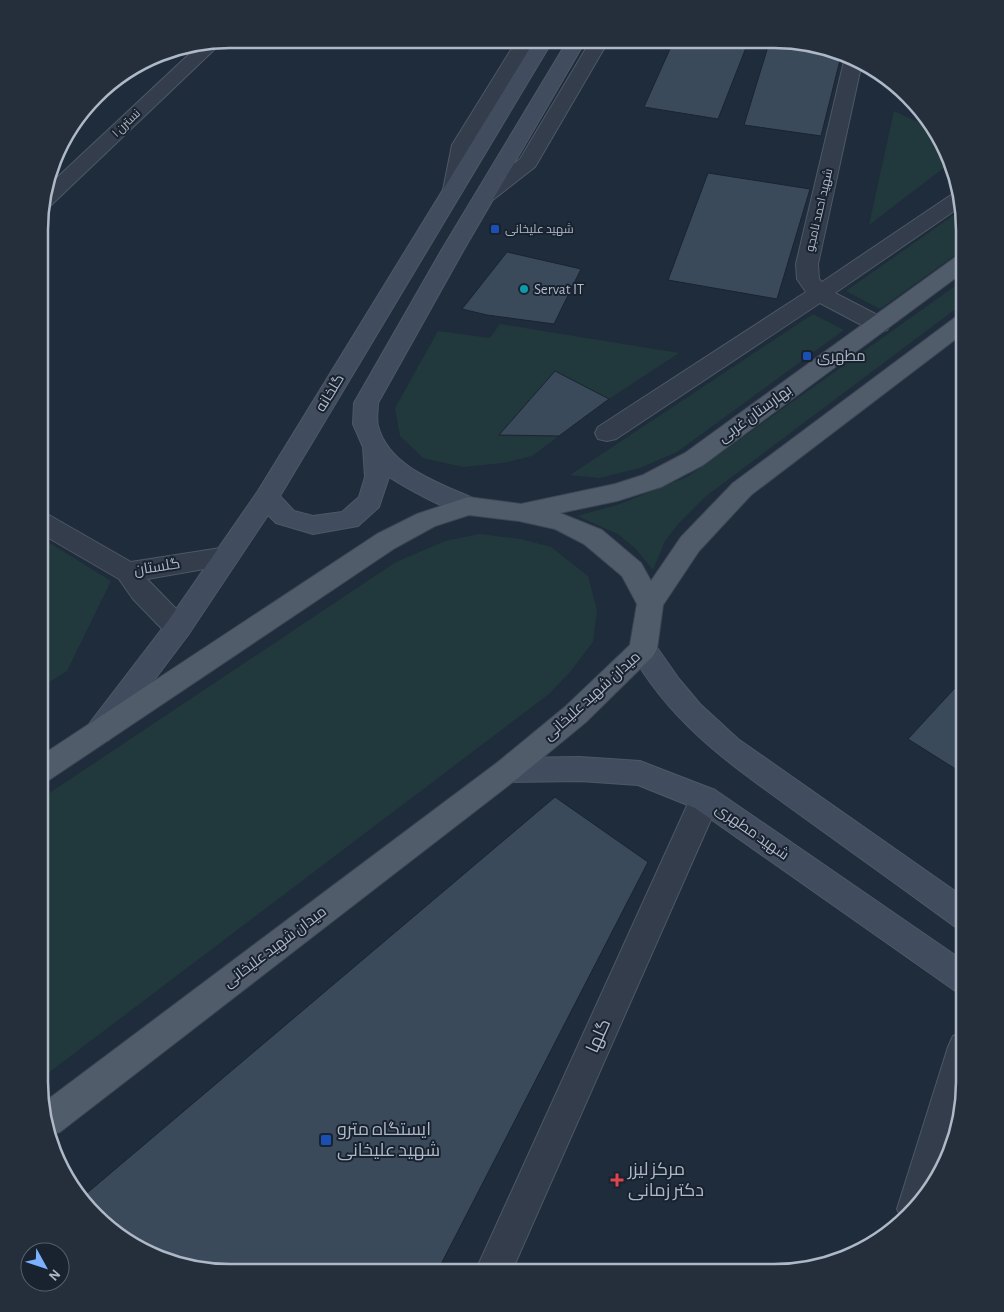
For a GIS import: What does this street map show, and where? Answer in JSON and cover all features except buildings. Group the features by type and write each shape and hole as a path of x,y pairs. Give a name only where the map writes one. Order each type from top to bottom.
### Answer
{"main road":[{"name":"گلخانه","path":"98,733 178,628 267,497 539,48"},
{"path":"267,497 285,517 313,525 349,520 370,501 377,477 374,448 365,425 366,404 452,251 487,195 572,48"},
{"name":"بهارستان غربی","path":"519,512 617,492 652,481 694,458 956,268"},
{"path":"374,448 399,474 468,506 519,512 562,522 593,537 632,570 650,604 690,544 742,489 956,328"},
{"path":"48,766 386,541 426,520 468,506"},
{"name":"میدان شهید علیخانی","path":"51,1118 508,770 576,714 643,649 650,604"},
{"path":"643,649 669,687 690,712 728,747 956,910"},
{"name":"شهید مطهری","path":"508,770 580,769 640,773 705,800 956,974"}],"street":[{"path":"453,190 462,145 521,48"},
{"path":"487,195 528,163 595,48"},
{"name":"نسترن ۱","path":"51,195 204,49"},
{"name":"شهید احمد نامجو","path":"819,294 808,279 807,264 852,65"},
{"path":"607,433 819,294 954,202"},
{"path":"819,294 879,325"},
{"name":"گلستان","path":"48,526 128,572 227,556"},
{"path":"128,572 142,592 178,628"},
{"name":"گلها","path":"497,1264 705,800"},
{"path":"921,1191 956,1076"}],"green space":[{"path":"894,111 923,124 938,149 945,167 869,225"},
{"path":"956,214 956,254 880,309 846,291"},
{"path":"956,285 956,309 705,497 679,523 665,541 653,570 636,549 618,534 577,516 617,505 687,477"},
{"path":"813,314 844,330 677,452 640,468 599,478 570,475"},
{"path":"500,324 679,353 609,399 532,456 503,463 463,467 423,458 400,436 395,408 438,331 490,338"},
{"path":"479,534 521,539 551,547 588,576 597,610 593,642 570,672 549,694 48,1073 48,794 396,562 445,541"},
{"path":"48,542 111,581 67,671 48,683"}],"place":[{"name":"شهید علیخانی","path":"495,229"},
{"name":"Servat IT","path":"524,289"},
{"name":"مطهری","path":"807,356"},
{"name":"ایستگاه مترو شهید علیخانی","path":"326,1140"},
{"name":"مرکز لیزر دکتر زمانی","path":"617,1180"}]}
